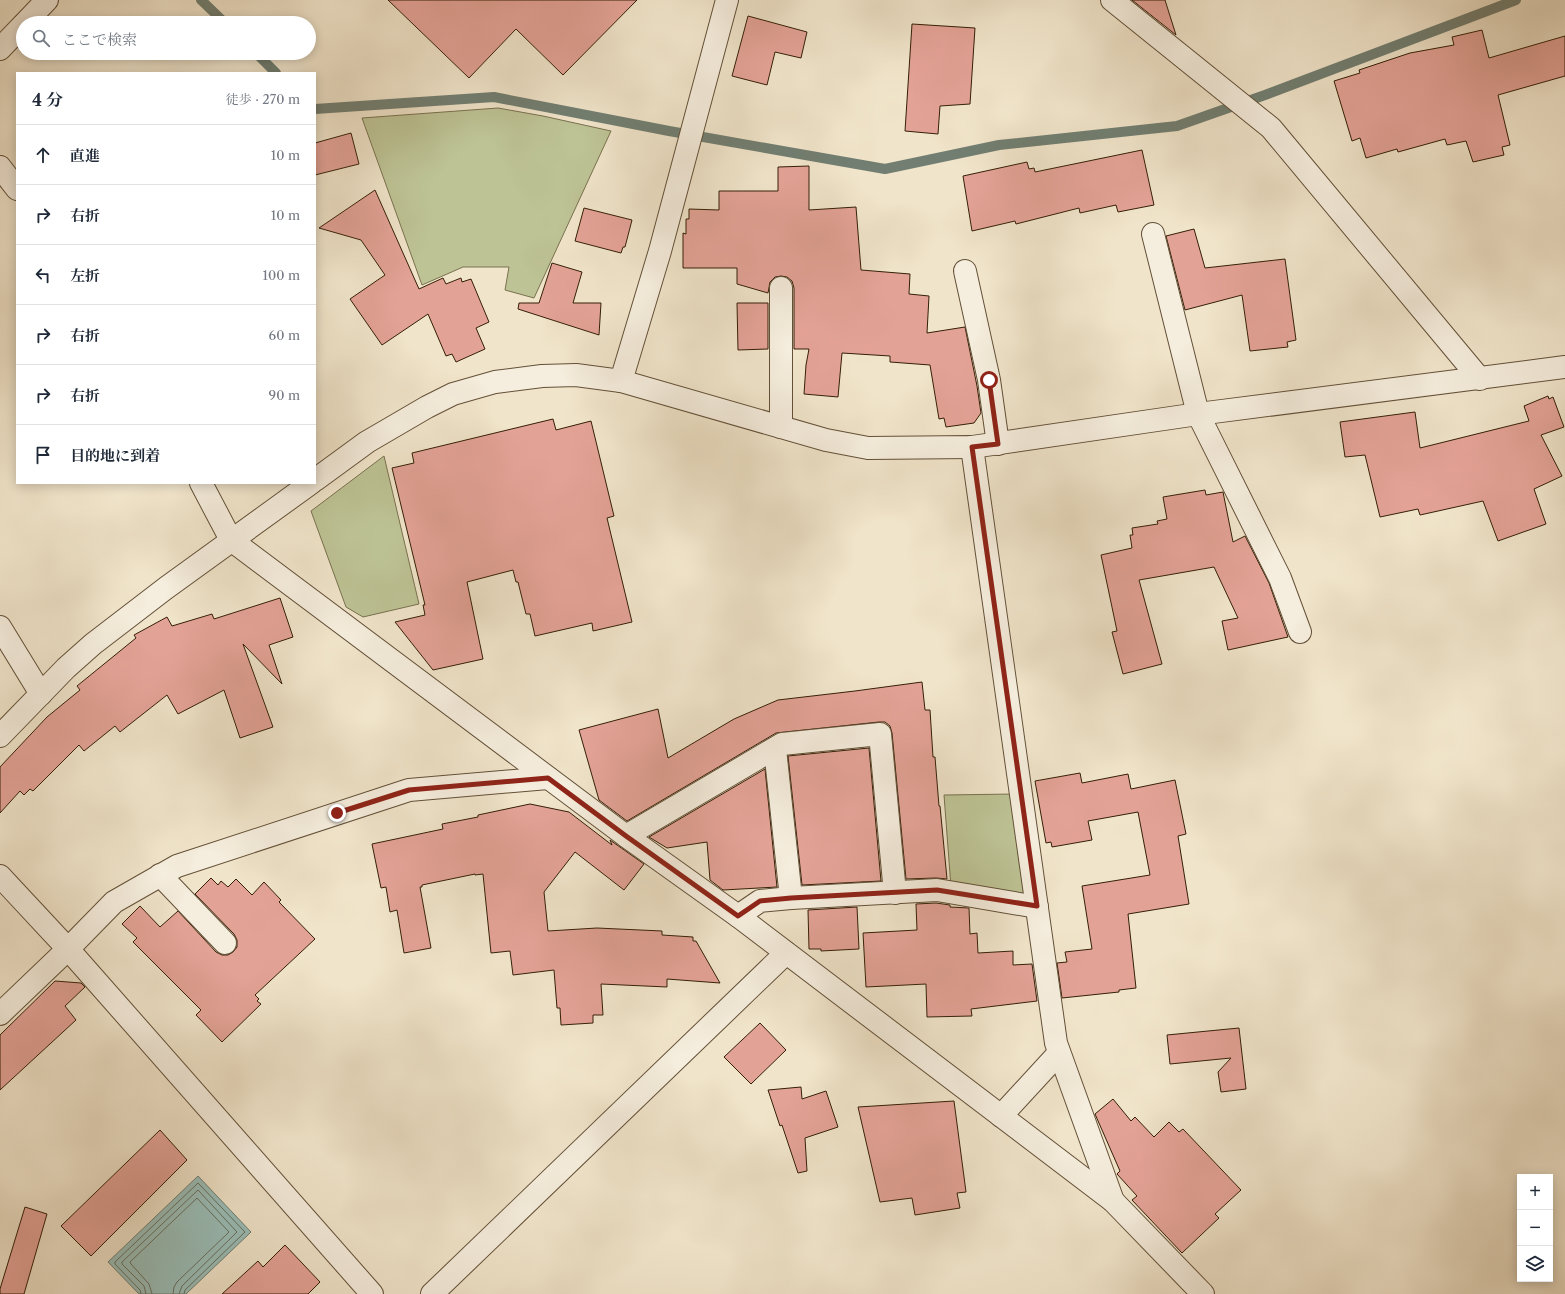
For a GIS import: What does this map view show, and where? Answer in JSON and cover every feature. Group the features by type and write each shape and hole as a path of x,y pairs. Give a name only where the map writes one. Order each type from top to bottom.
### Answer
{"street":[{"path":"32,16 47,0"},
{"path":"621,381 660,251 726,0"},
{"path":"1112,0 1271,128 1480,379"},
{"path":"0,48 16,32"},
{"path":"0,167 16,189"},
{"path":"1153,234 1198,414 1280,578 1300,632"},
{"path":"965,271 989,380 998,444"},
{"path":"781,288 781,427"},
{"path":"316,479 367,442 404,419 459,392 494,382 542,376 576,375 621,381 695,401 826,440 868,448 972,447 998,444 1198,414 1565,367"},
{"path":"972,447 1056,1043 1113,1202"},
{"path":"202,484 232,540 626,836 738,916 1113,1202 1204,1294"},
{"path":"0,736 93,644 310,484"},
{"path":"0,627 41,694"},
{"path":"626,836 782,744 880,734 895,893"},
{"path":"775,749 791,898"},
{"path":"0,1014 68,949 114,902 177,866 409,790 548,778"},
{"path":"0,876 68,949 372,1294"},
{"path":"160,876 225,944"},
{"path":"738,916 760,901 937,890 1037,906"},
{"path":"432,1294 786,953"},
{"path":"1001,1116 1059,1053"}],"green space":[{"path":"498,108 611,131 534,298 505,290 509,267 463,267 422,285 362,118"},
{"path":"384,456 419,604 363,617 346,607 311,511"},
{"path":"1015,794 1025,896 951,887 944,795"}],"water":[{"path":"198,1176 251,1232 186,1294 139,1294 108,1262"}],"building":[{"path":"388,0 637,0 563,75 516,29 469,78"},
{"path":"1132,0 1165,0 1176,35"},
{"path":"748,16 807,32 801,58 775,52 767,85 732,76"},
{"path":"912,24 975,28 970,104 940,106 938,134 905,131"},
{"path":"1482,30 1489,58 1565,36 1565,76 1498,95 1510,145 1502,147 1504,155 1473,162 1466,141 1447,145 1445,139 1398,152 1397,149 1366,158 1360,138 1352,141 1334,81 1360,73 1359,70 1410,53 1454,45 1452,37"},
{"path":"351,133 359,164 316,175 316,143"},
{"path":"1142,150 1154,205 1118,212 1116,205 1080,213 1079,208 1016,224 1015,221 972,231 963,176 1027,162 1029,169 1034,168 1035,172"},
{"path":"809,166 809,210 856,207 861,270 910,274 909,294 929,296 927,333 965,327 981,413 974,423 946,427 944,418 939,419 930,365 890,362 890,356 842,353 838,397 804,394 806,365 809,349 794,349 794,288 792,281 787,277 775,277 770,282 768,293 737,284 737,268 683,268 683,233 686,234 686,219 689,219 689,209 719,210 719,191 778,191 778,167"},
{"path":"375,190 419,289 443,278 446,284 461,278 462,282 471,279 489,322 476,328 485,349 456,362 452,354 446,356 428,314 382,345 350,299 385,275 361,240 319,228"},
{"path":"584,208 632,220 625,247 623,247 621,253 575,241"},
{"path":"1194,229 1205,268 1285,259 1296,340 1287,342 1288,347 1250,351 1242,295 1185,310 1166,236"},
{"path":"552,263 582,272 573,303 601,303 599,335 518,309 519,303 539,303"},
{"path":"737,303 768,303 768,349 738,350"},
{"path":"1548,396 1549,399 1553,397 1564,427 1541,435 1562,476 1534,489 1546,524 1498,541 1483,501 1420,515 1418,509 1380,517 1365,455 1345,457 1340,422 1415,412 1420,448 1529,421 1524,406"},
{"path":"553,419 556,430 591,421 614,516 607,518 632,622 593,631 592,623 535,636 530,614 526,614 518,582 516,582 513,570 467,582 483,659 433,670 395,622 425,615 423,605 425,605 392,468 414,463 412,453"},
{"path":"1205,490 1206,495 1223,492 1233,542 1245,536 1269,583 1288,637 1228,650 1222,621 1238,618 1214,567 1139,580 1162,664 1123,674 1112,632 1117,631 1101,555 1132,548 1130,535 1133,535 1132,528 1158,524 1157,521 1167,519 1163,497"},
{"path":"280,598 293,637 269,645 282,684 243,644 273,727 240,738 224,690 178,714 167,695 120,732 115,726 84,751 79,745 33,791 30,789 24,795 20,791 0,813 0,767 47,717 80,690 77,686 136,638 134,635 167,617 172,626 212,614 214,619"},
{"path":"922,682 925,710 930,710 933,757 935,757 947,879 906,879 892,733 890,726 885,722 776,733 627,821 599,800 579,730 658,709 668,758 734,719 778,700"},
{"path":"869,748 881,881 802,885 788,756"},
{"path":"765,769 777,887 723,890 710,880 707,842 667,848 649,837"},
{"path":"1080,773 1082,783 1128,774 1131,789 1175,780 1186,834 1178,836 1189,904 1128,914 1136,988 1119,990 1119,992 1062,998 1057,963 1067,962 1065,952 1092,949 1082,886 1150,875 1138,812 1088,821 1092,840 1052,847 1051,842 1046,843 1035,781"},
{"path":"530,804 569,812 612,845 610,840 644,864 624,890 575,852 544,892 548,931 597,928 662,931 662,935 693,937 693,941 696,941 720,983 667,979 667,987 601,984 603,1015 593,1015 593,1023 561,1025 560,1008 557,1008 554,970 513,975 510,951 491,953 483,874 475,874 422,885 422,887 420,887 431,948 404,953 397,910 390,912 386,887 381,888 372,844 443,829 442,824"},
{"path":"211,878 218,885 221,881 228,887 236,879 252,895 264,882 281,900 279,902 315,939 255,995 259,999 257,1001 261,1004 222,1042 196,1015 201,1010 133,942 137,938 122,924 140,906 160,927 178,911 216,952 222,955 228,955 237,947 237,940 234,934 195,894"},
{"path":"936,903 950,905 950,907 969,908 970,934 977,933 978,953 1013,951 1013,965 1032,964 1037,1001 971,1009 972,1016 927,1017 926,984 866,987 863,933 917,930 916,904"},
{"path":"857,907 859,949 821,951 821,949 809,949 808,910"},
{"path":"55,981 81,983 85,987 65,1006 76,1020 0,1090 0,1035"},
{"path":"760,1023 786,1050 751,1084 724,1057"},
{"path":"1239,1028 1246,1089 1221,1092 1218,1072 1231,1058 1170,1064 1167,1035"},
{"path":"801,1087 802,1099 826,1091 838,1127 805,1138 807,1171 798,1173 782,1125 780,1126 768,1090"},
{"path":"1113,1099 1131,1121 1135,1117 1154,1137 1169,1122 1179,1132 1183,1129 1241,1190 1215,1214 1219,1218 1182,1253 1132,1200 1137,1196 1117,1174 1120,1171 1095,1114"},
{"path":"954,1101 966,1192 957,1193 960,1208 915,1215 912,1198 880,1202 858,1107"},
{"path":"160,1130 187,1160 91,1256 61,1226"},
{"path":"25,1207 47,1214 24,1294 0,1294 0,1289"},
{"path":"285,1245 320,1282 308,1294 222,1294 258,1261 263,1267"}],"waterway":[{"path":"201,0 218,16"},
{"path":"316,109 494,97 669,131 885,169 999,145 1177,126 1265,95 1516,0"},
{"path":"263,60 275,72"}],"route":[{"path":"337,813 409,790 548,778 738,916 760,901 937,890 1037,906 972,447 998,444 989,380"}]}
